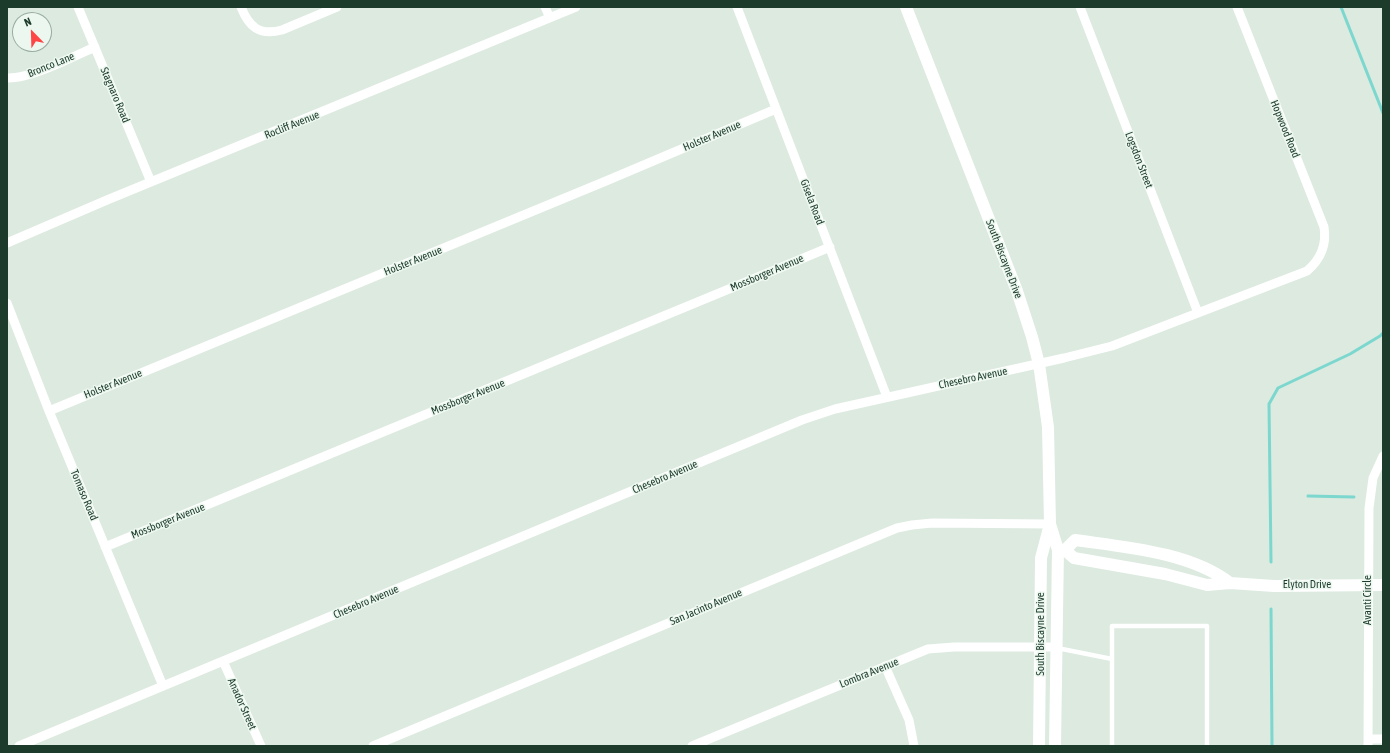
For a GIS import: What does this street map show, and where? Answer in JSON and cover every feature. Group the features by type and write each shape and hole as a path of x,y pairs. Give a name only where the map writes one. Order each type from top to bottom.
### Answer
{"street":[{"name":"Stagnaro Road","path":"78,7 151,182"},
{"path":"241,7 247,20 252,26 264,32 273,33 337,7"},
{"path":"546,7 550,18"},
{"name":"Rocliff Avenue","path":"7,243 576,7"},
{"name":"Gisela Road","path":"737,7 887,397"},
{"name":"South Biscayne Drive","path":"906,7 1017,291 1039,364 1048,433 1050,524 1041,558 1039,746"},
{"name":"Logsdon Street","path":"1080,7 1198,313"},
{"name":"Hopwood Road","path":"1237,7 1324,227 1325,244 1322,252"},
{"name":"Bronco Lane","path":"7,78 27,76 95,47"},
{"name":"Holster Avenue","path":"49,411 592,187 776,109"},
{"name":"Mossborger Avenue","path":"105,547 830,247"},
{"name":"Chesebro Avenue","path":"19,746 802,420 835,409 1039,364 1112,346 1302,273 1313,266 1322,252"},
{"name":"Tomaso Road","path":"7,303 49,411 163,686"},
{"name":"Avanti Circle","path":"1368,742 1368,528 1370,497 1374,478 1383,456"},
{"name":"San Jacinto Avenue","path":"373,746 897,528 932,523 1050,524"},
{"name":"South Biscayne Drive","path":"1050,524 1062,550 1056,648 1055,746"},
{"path":"1043,549 1062,550 1075,540 1141,549 1186,561 1219,574 1230,583"},
{"name":"Elyton Drive","path":"1062,550 1074,558 1164,574 1207,585 1230,583 1274,586 1383,586"},
{"name":"Lombra Avenue","path":"692,746 918,653 938,648 1056,648"},
{"name":"Anador Street","path":"223,661 260,746"},
{"path":"885,666 909,720 914,746"},
{"path":"1368,742 1383,739"}],"lane":[{"path":"1112,746 1112,626 1207,626 1207,746"},
{"path":"1056,648 1112,659"}],"waterway":[{"path":"1341,7 1383,113"},
{"path":"1271,562 1269,404 1278,388 1350,354 1383,333"},
{"path":"1308,496 1354,497"},
{"path":"1271,609 1272,746"}]}
